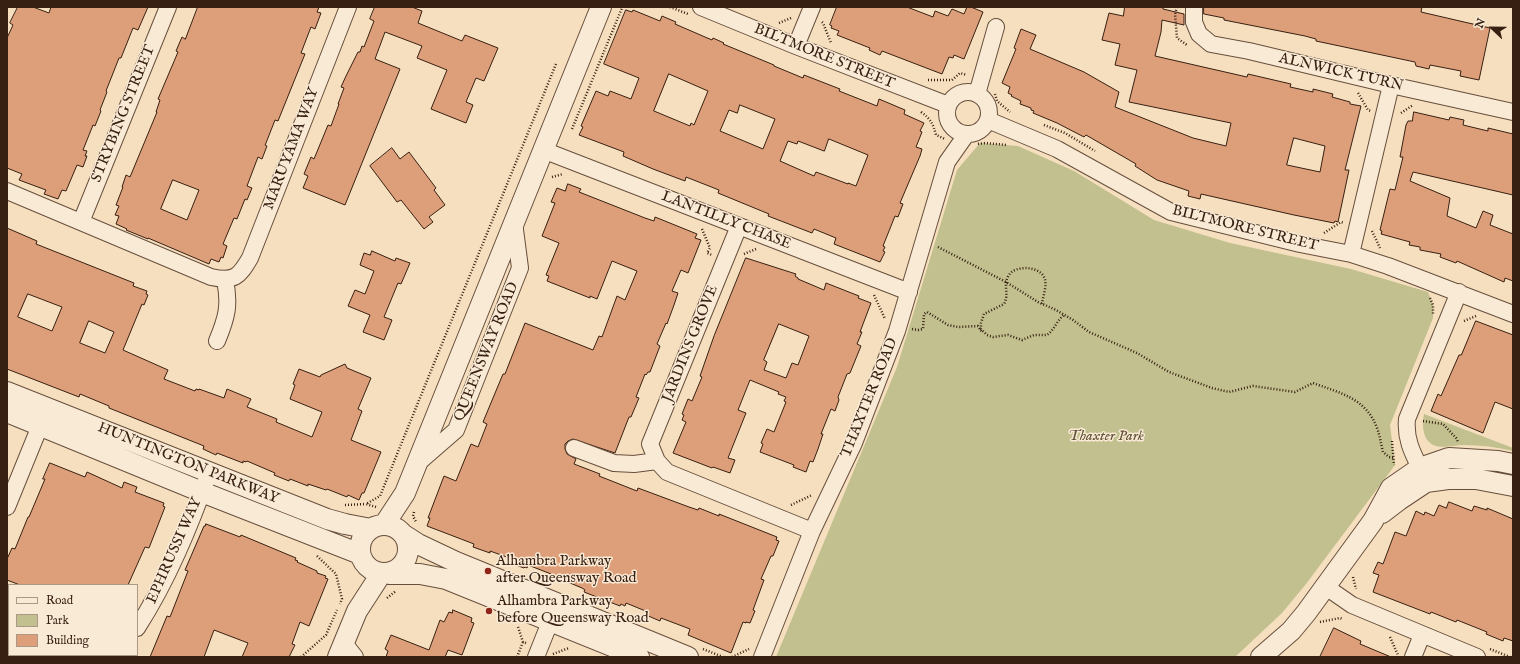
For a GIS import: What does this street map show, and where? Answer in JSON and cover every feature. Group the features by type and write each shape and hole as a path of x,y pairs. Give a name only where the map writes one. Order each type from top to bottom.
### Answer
{"street":[{"name":"STRYBING STREET","path":"81,222 168,7"},
{"name":"MARUYAMA WAY","path":"225,280 241,273 250,258 348,7"},
{"name":"QUEENSWAY ROAD","path":"400,523 405,493 514,222 552,153 602,7"},
{"name":"BILTMORE STREET","path":"701,7 948,106"},
{"name":"ALNWICK TURN","path":"1194,7 1194,22 1199,34 1211,44 1513,112"},
{"path":"796,46 810,12"},
{"path":"979,87 971,92 957,95 948,106 947,112 950,124 969,140 973,134 980,131 985,126 988,120 989,114 986,102 979,87 996,27"},
{"path":"1350,254 1391,85"},
{"name":"BILTMORE STREET","path":"988,120 1057,149 1171,212 1300,244 1350,254 1459,292 1513,314"},
{"name":"THAXTER ROAD","path":"762,657 812,531 854,443 898,325 948,162 969,140"},
{"name":"LANTILLY CHASE","path":"552,153 909,292"},
{"path":"7,192 211,277 225,280 228,295 228,309 217,341"},
{"name":"JARDINS GROVE","path":"657,462 650,444 739,226"},
{"path":"1420,468 1411,449 1406,430 1407,419 1459,292"},
{"name":"HUNTINGTON PARKWAY","path":"7,392 44,418 202,492 361,558"},
{"name":"HUNTINGTON PARKWAY","path":"7,412 44,418 209,473 327,519 345,524 400,523 418,544 456,562 694,653"},
{"path":"7,507 44,418"},
{"path":"574,448 614,464 657,462 667,472 812,531"},
{"path":"1261,657 1299,623 1373,521 1391,488 1420,468 1449,458 1498,461 1513,464"},
{"name":"EPHRUSSI WAY","path":"138,626 151,607 174,561 209,473"},
{"path":"1373,521 1399,500 1426,482 1448,479 1476,479 1513,486"},
{"path":"346,652 357,611 362,540 400,523 408,543 407,559 390,579 357,611"},
{"path":"361,558 370,569 390,579 420,574 446,579 638,657"},
{"path":"1326,587 1350,604 1477,657"},
{"path":"538,653 550,622"},
{"path":"1413,657 1422,635"}],"path":[{"path":"550,184 552,177 552,153 623,7"},
{"path":"777,24 800,14 810,12 823,23 833,46"},
{"path":"400,523 366,504 380,496 556,64"},
{"path":"925,80 952,80 960,72 979,87 997,86 994,95 997,101 1015,115"},
{"path":"1043,125 1065,133 1097,152"},
{"path":"969,140 1010,146"},
{"path":"552,177 569,173"},
{"path":"1323,234 1341,222 1358,225 1370,228 1380,248"},
{"path":"701,225 710,248 707,253 725,261 734,264 737,258 756,248"},
{"path":"932,244 1006,282 1026,295 1064,315 1089,332 1138,353 1169,372 1212,388 1229,392 1253,386 1295,392 1313,383 1348,396 1361,404 1371,414 1381,440 1382,452 1389,457 1394,458 1411,449"},
{"path":"982,332 980,323 984,314 1001,307 1006,302 1008,295 1006,282 1008,276 1015,270 1029,268 1041,273 1044,276 1046,285 1042,304"},
{"path":"1428,292 1433,305 1433,318"},
{"path":"867,293 874,296 884,319 898,325 918,330 923,329 923,317 927,312 948,325 958,327 978,326 982,332 993,337 1008,336 1022,340 1034,336 1047,335 1052,331 1059,319 1064,315"},
{"path":"1459,323 1479,314"},
{"path":"1420,426 1421,416"},
{"path":"1420,420 1443,424 1457,439 1460,447"},
{"path":"1390,470 1394,464 1391,438"},
{"path":"788,507 811,495 826,501"},
{"path":"1352,574 1357,591"},
{"path":"383,601 390,579"},
{"path":"1318,622 1340,618 1348,621"},
{"path":"516,621 523,642 538,653 554,654 571,646"},
{"path":"1383,634 1390,637 1398,657"},
{"path":"517,657 523,642"},
{"path":"694,653 723,657"}],"green space":[{"name":"Thaxter Park","path":"980,143 1018,146 1074,171 1154,220 1230,243 1351,269 1428,292 1433,305 1433,318 1390,425 1395,465 1306,584 1282,613 1235,657 776,657 897,367 957,170"},
{"path":"1424,414 1513,448 1513,451 1476,445 1444,447 1433,445 1429,442 1425,435 1423,427"}],"building":[{"path":"18,7 33,7 49,13 51,7 148,7 138,30 133,28 121,58 119,58 106,91 107,92 100,110 101,111 95,126 93,125 83,150 87,151 85,156 87,156 83,167 77,165 66,191 62,190 58,199 44,194 46,190 19,180 22,174 7,168 7,38 13,25 10,23"},
{"path":"198,7 319,7 317,12 321,13 315,29 311,27 301,53 305,54 278,121 275,120 265,145 267,146 262,159 258,157 247,186 252,188 247,200 245,199 237,219 234,218 223,244 227,246 223,258 221,257 219,262 211,259 209,264 126,230 127,229 116,224 119,216 115,215 119,206 116,205 126,175 130,177 157,112 160,100 158,99 178,52 176,51 182,37 185,39","holes":["173,180 199,190 187,220 161,209"]},
{"path":"375,7 412,7 422,11 418,23 462,41 465,35 498,48 484,81 476,78 466,102 473,105 466,123 431,109 447,70 417,58 422,46 385,32 375,59 400,69 345,205 303,188 308,176 304,174 311,157 314,159 328,125 331,126 344,88 341,87 358,52 360,52 362,46 364,47 374,21 370,19"},
{"path":"837,7 907,7 933,17 935,11 948,16 952,9 964,14 967,7 983,12 964,59 954,55 953,58 949,57 942,74 882,51 880,55 869,50 870,48 837,35 839,31 831,28 832,26 830,25"},
{"path":"1125,7 1163,7 1163,9 1184,14 1184,25 1162,20 1161,32 1155,56 1247,77 1248,74 1291,84 1290,87 1313,92 1313,89 1333,94 1332,97 1350,102 1350,104 1361,106 1345,170 1349,170 1338,222 1335,221 1334,223 1294,215 1201,194 1200,199 1188,196 1189,191 1157,180 1135,166 1136,164 1086,135 1084,137 1033,113 1034,111 1031,110 1031,108 1020,104 1021,101 1008,93 1010,87 1002,83 1016,49 1014,48 1021,29 1036,35 1030,49 1084,72 1119,92 1115,107 1193,138 1226,146 1231,123 1129,102 1137,70 1115,65 1120,44 1102,40 1109,13 1123,16","holes":["1294,138 1325,146 1320,172 1287,165"]},
{"path":"1204,7 1422,7 1421,12 1490,28 1479,80 1460,76 1461,71 1430,65 1429,69 1416,66 1415,62 1316,41 1316,39 1305,36 1224,20 1224,18 1204,14"},
{"path":"626,10 632,12 633,10 660,21 662,16 676,22 675,24 712,40 713,38 724,43 723,44 774,66 803,78 804,75 877,106 879,99 905,110 904,114 924,123 920,131 922,132 916,147 922,149 920,156 900,203 903,204 898,217 895,216 883,246 885,247 883,251 885,252 880,262 834,244 836,238 814,229 812,233 768,216 769,214 718,193 719,190 686,177 685,181 653,169 623,156 624,152 579,135 583,127 581,126 596,91 608,96 610,91 631,99 639,78 604,64","holes":["669,74 708,91 694,125 691,123 690,126 654,111","740,105 775,119 763,149 720,131 729,110 737,113","829,139 868,155 856,186 816,172 814,176 780,161 788,141 797,144 798,141 824,151"]},
{"path":"1414,112 1449,120 1450,117 1464,120 1463,125 1488,131 1488,128 1513,134 1513,195 1413,172 1410,181 1450,198 1447,216 1476,228 1483,211 1493,215 1490,225 1513,234 1513,281 1505,278 1504,282 1457,261 1456,263 1440,257 1441,254 1420,250 1420,247 1409,245 1410,242 1381,234 1382,231 1380,230 1390,189 1395,190 1403,157 1400,157 1406,125 1408,121 1412,121"},
{"path":"392,148 400,159 409,152 436,188 434,190 445,205 429,217 433,222 424,229 401,200 397,202 370,166"},
{"path":"568,184 581,189 579,192 645,218 654,221 655,217 697,234 695,238 701,240 688,273 681,270 672,291 678,293 667,324 666,323 657,344 660,346 650,372 646,375 645,374 636,397 639,398 631,417 629,417 615,453 573,439 565,444 565,449 567,454 576,459 574,464 600,474 599,476 637,491 638,488 698,510 699,508 719,516 719,514 777,537 776,540 779,541 761,579 764,580 753,610 755,611 750,623 743,622 731,653 688,635 690,629 661,618 660,621 646,615 648,612 626,603 625,606 621,604 620,606 584,592 585,590 582,588 551,574 528,565 527,568 524,568 513,564 515,560 490,551 490,553 473,547 474,544 427,526 430,518 428,518 444,476 456,481 471,444 478,447 487,424 483,422 503,374 505,374 525,323 593,350 599,336 602,337 617,296 625,300 637,271 612,261 597,299 590,296 590,298 547,281 549,276 546,275 559,243 542,236 555,203 551,202 557,188 565,191"},
{"path":"7,228 37,241 36,244 134,283 133,286 147,291 146,294 148,295 144,305 142,304 123,350 168,370 164,379 195,391 196,389 199,389 224,398 227,389 251,399 247,407 277,419 276,422 312,437 322,412 290,399 295,385 293,384 299,369 320,377 321,375 345,364 347,368 371,378 358,409 362,411 351,440 381,452 364,493 362,493 359,500 327,489 326,490 308,484 308,486 290,479 289,481 274,475 275,473 247,461 243,461 243,463 217,453 216,455 203,449 204,446 109,408 109,406 80,394 79,397 7,369","holes":["28,294 62,307 52,331 18,317","89,321 114,332 105,353 80,343"]},
{"path":"372,251 395,261 396,258 410,263 401,284 398,283 384,317 392,320 384,340 363,332 370,315 348,306 355,290 365,294 374,271 360,265 364,253 370,255"},
{"path":"746,258 796,274 795,276 798,279 824,290 826,283 859,296 858,298 871,303 857,344 861,346 850,373 847,374 838,397 839,400 835,411 831,409 821,434 823,434 813,462 810,461 806,472 793,467 794,465 760,452 763,444 761,443 767,429 774,432 786,402 784,401 786,397 778,394 779,392 750,380 738,410 746,413 728,458 735,460 730,473 713,467 712,468 673,453 686,422 682,420 684,415 682,414 688,399 692,401 702,377 700,376 714,336","holes":["779,324 809,336 798,365 792,363 786,378 764,370 767,362 764,360"]},
{"path":"1476,321 1513,335 1513,409 1495,402 1483,433 1431,411 1438,394 1441,396"},
{"path":"50,463 85,477 87,472 122,488 124,482 137,487 135,492 164,503 163,506 165,507 149,548 145,547 128,584 17,584 7,580 7,559 12,548 15,549 45,479 43,479"},
{"path":"1449,502 1472,511 1474,506 1487,510 1487,508 1513,519 1513,641 1504,638 1503,641 1486,634 1487,632 1457,620 1456,622 1431,612 1430,614 1373,592 1379,575 1373,573 1378,562 1383,564 1395,532 1406,536 1416,511 1424,515 1425,512 1434,516 1439,505 1446,508"},
{"path":"206,524 240,537 241,535 296,558 295,560 298,561 297,562 317,571 317,573 326,576 325,578 328,579 309,626 300,622 292,644 295,645 289,657 242,657 248,643 214,630 204,657 150,657 167,616 170,617 188,571 185,570"},
{"path":"453,610 472,618 471,622 474,623 462,655 448,650 445,657 386,657 388,651 385,649 391,635 429,650 440,620 444,622 449,612 452,613"},
{"path":"1334,628 1361,641 1360,644 1391,657 1320,657"}],"place":[{"name":"Alhambra Parkway after Queensway Road","path":"488,571"},
{"name":"Alhambra Parkway before Queensway Road","path":"489,611"}]}
